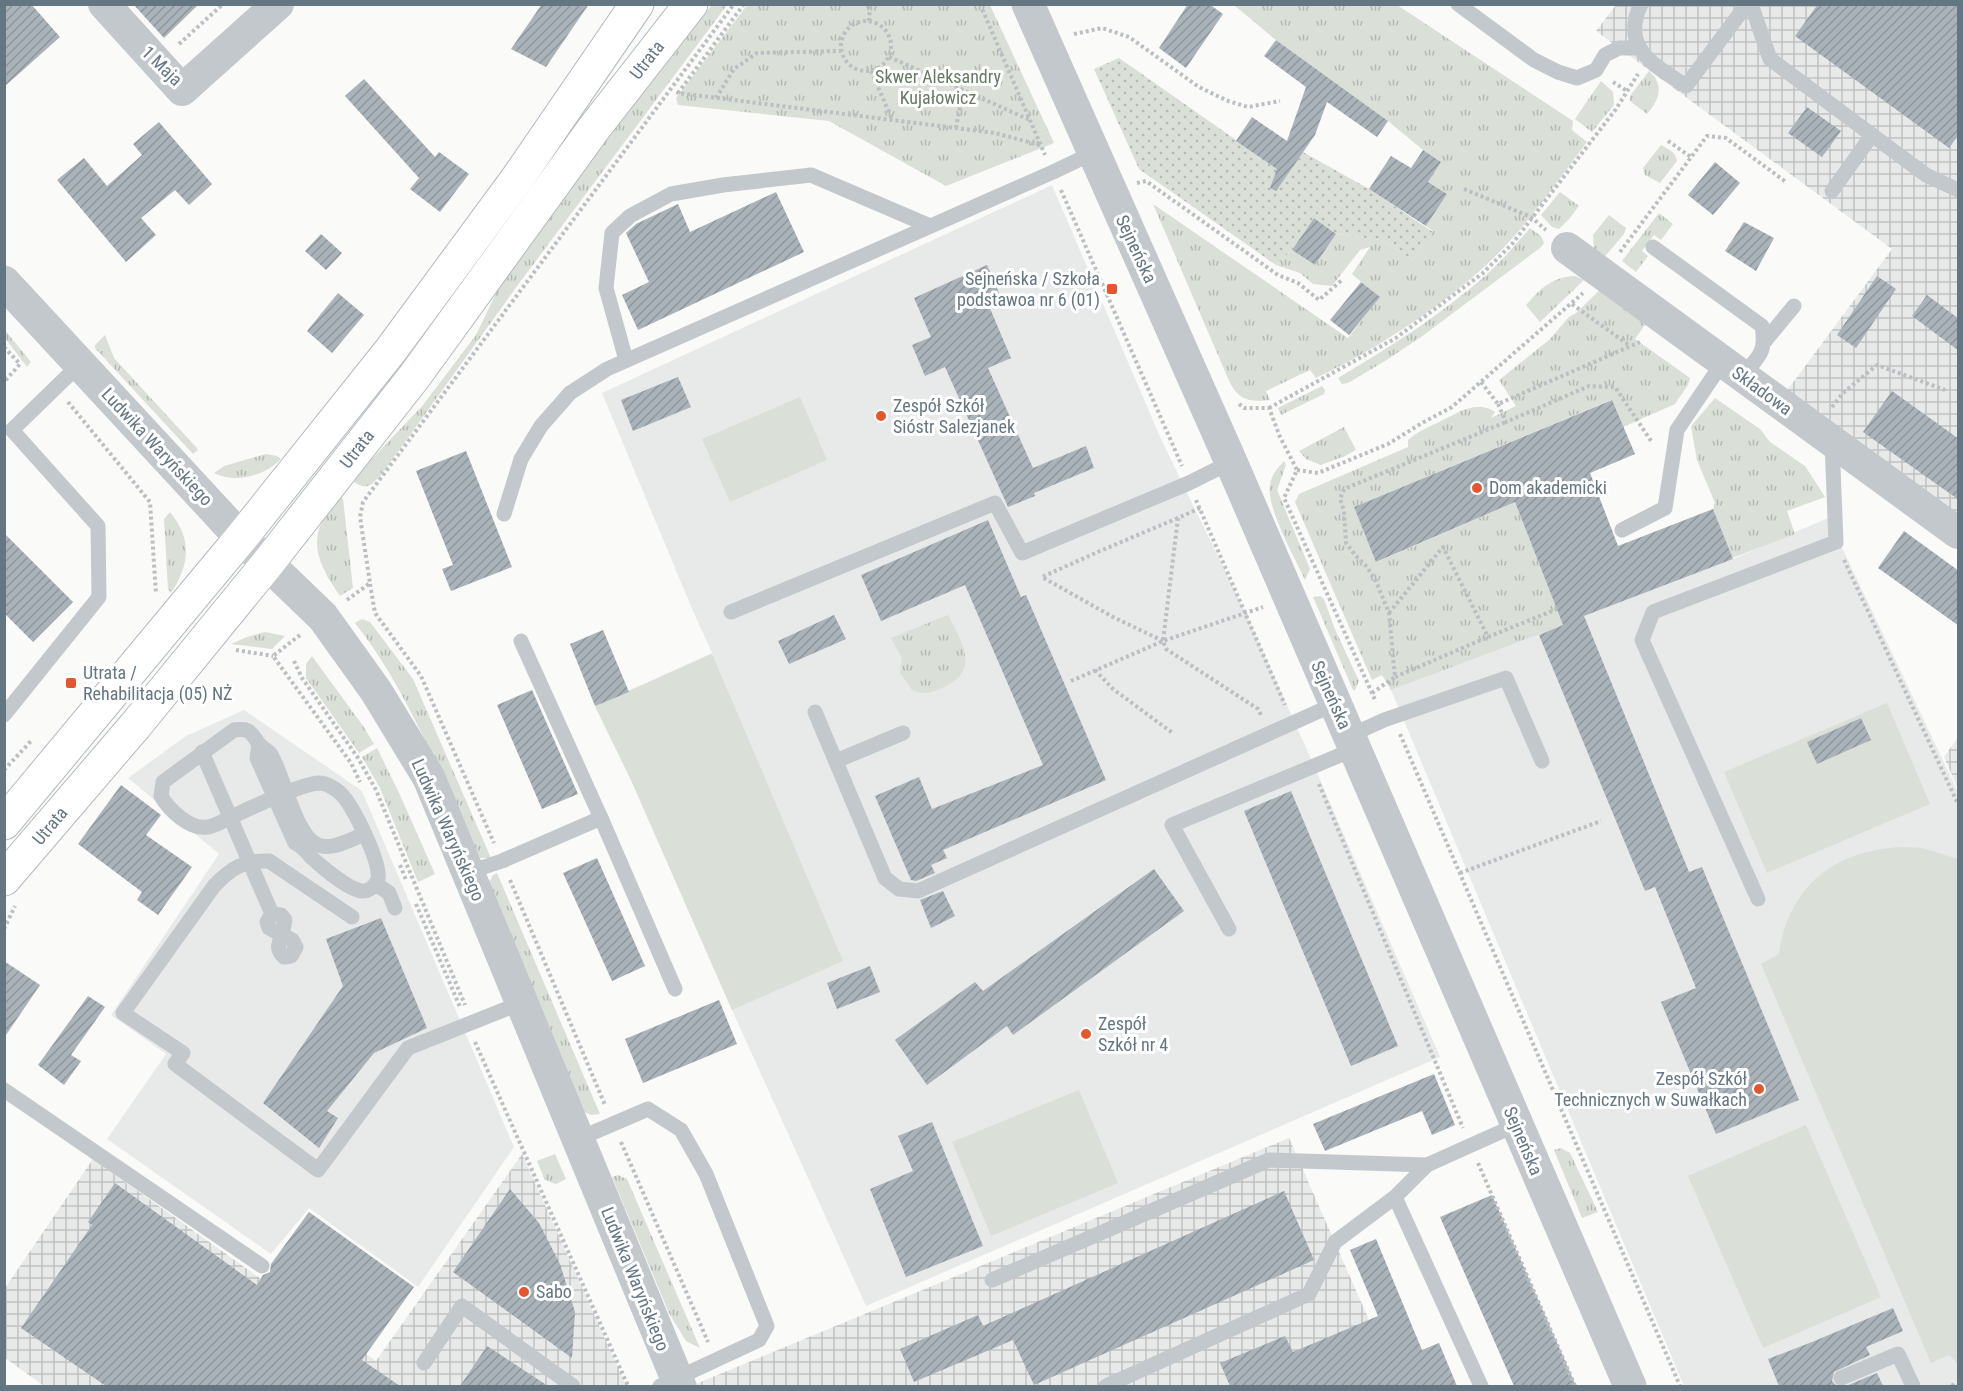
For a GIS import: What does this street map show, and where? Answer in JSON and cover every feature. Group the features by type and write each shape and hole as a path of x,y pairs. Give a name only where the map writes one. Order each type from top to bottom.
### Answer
{"main road":[{"name":"Utrata","path":"4,823 241,538 398,340 517,179 637,4"},
{"name":"Utrata","path":"4,879 135,726 268,563 414,377 595,127 691,4"}],"street":[{"name":"1 Maja","path":"104,4 182,90 278,4"},
{"name":"Sejneńska","path":"1028,4 1231,462 1630,1386"},
{"name":"Składowa","path":"1567,248 1959,533"},
{"name":"Ludwika Waryńskiego","path":"4,282 241,538 323,617 376,691 429,778 578,1139 672,1384"}],"lane":[{"path":"1458,4 1534,60 1558,72 1577,78 1596,70 1605,55 1618,48 1637,48"},
{"path":"1641,4 1633,26 1637,48 1658,68 1686,86 1749,4"},
{"path":"1749,4 1770,58 1926,175 1959,190"},
{"path":"1832,191 1872,135"},
{"path":"504,514 522,459 541,426 570,393 607,369 1093,153"},
{"path":"626,360 606,288 612,232 630,216 671,194 723,185 811,175 930,226"},
{"path":"1653,247 1762,326 1765,341"},
{"path":"1622,530 1665,508 1677,430 1733,369 1761,354 1765,341 1794,306"},
{"path":"4,716 99,597 98,526 12,430 80,364"},
{"path":"1758,899 1642,640 1653,612 1836,542 1824,436"},
{"path":"731,612 995,503 1022,553 1189,483 1231,462"},
{"path":"521,641 675,989"},
{"path":"1229,929 1172,825 1312,767 1384,720 1506,678 1542,761"},
{"path":"815,712 885,878 899,889 918,891 1335,704"},
{"path":"202,753 163,782 161,796 167,807 194,826 208,827 281,795 319,783 341,794 354,811 377,867 376,884 364,892 354,890 322,866 303,840 281,795 270,753 259,744 252,733 243,729 234,730 202,753"},
{"path":"836,761 903,733"},
{"path":"202,753 272,914 267,922 269,928 282,935"},
{"path":"469,872 502,861 601,818"},
{"path":"303,840 324,846 337,845 365,834"},
{"path":"332,873 329,864 330,857 337,845"},
{"path":"352,917 269,861 255,861 229,870 214,886 123,1013 183,1053 175,1064 318,1170 408,1047 522,1003"},
{"path":"376,884 389,893 395,908"},
{"path":"4,1090 262,1266"},
{"path":"578,1139 648,1109 681,1130 706,1174 767,1326 759,1340 672,1384"},
{"path":"1106,1386 1309,1294 1335,1242 1395,1197 1427,1165 1516,1125"},
{"path":"992,1280 1269,1160 1427,1165"},
{"path":"1395,1197 1481,1386"},
{"path":"424,1363 462,1306 573,1386"},
{"path":"1841,1378 1898,1354 1913,1386"}],"path":[{"path":"158,64 223,4"},
{"path":"716,1360 421,676 375,613 360,517 363,502 734,4"},
{"path":"744,4 678,93 995,133 1041,146"},
{"path":"869,21 870,4"},
{"path":"980,4 1293,723"},
{"path":"861,21 869,21 884,28 888,34 891,50 885,64 871,71 863,71 848,65 841,51 843,35 848,29 861,21"},
{"path":"1045,45 1082,31 1102,28 1129,37 1199,87 1228,101 1248,107 1280,101"},
{"path":"716,98 734,69 757,53 841,51"},
{"path":"889,57 1030,120"},
{"path":"1236,400 1244,408 1269,408 1396,338 1483,273 1512,244 1616,109 1643,66"},
{"path":"871,71 892,119"},
{"path":"956,128 963,90"},
{"path":"1298,470 1318,473 1388,444 1452,407 1572,304 1602,274 1707,136 1726,138 1786,182"},
{"path":"1668,141 1691,156"},
{"path":"1109,190 1146,181 1278,275 1298,283 1319,300 1342,279"},
{"path":"1464,189 1531,217 1567,248"},
{"path":"1572,304 1630,346"},
{"path":"1498,404 1640,342"},
{"path":"4,347 20,364 4,382"},
{"path":"1824,436 1843,393 1877,365 1945,390"},
{"path":"1481,382 1498,404 1506,422"},
{"path":"1395,677 1389,612 1375,579 1346,543 1344,511 1340,499 1344,489 1590,386 1615,387 1651,441"},
{"path":"1269,408 1280,437 1298,470"},
{"path":"1298,470 1284,498 1384,720 1400,733 1680,1386"},
{"path":"1163,641 1113,617 1042,577 1200,508"},
{"path":"1178,518 1163,641 1166,649 1258,709 1271,733"},
{"path":"1836,542 1959,804"},
{"path":"1389,612 1443,547 1488,637"},
{"path":"361,784 351,763 273,656 370,584"},
{"path":"1372,693 1395,677 1557,609"},
{"path":"1071,681 1163,641 1246,614"},
{"path":"1095,670 1113,689 1174,734"},
{"path":"1312,767 1470,1145 1575,1386"},
{"path":"1460,873 1601,821"},
{"path":"396,857 410,889"},
{"path":"414,899 467,1025 628,1386"}],"shaded area":[{"path":"1616,5 1958,5 1958,520 1786,392 1892,249 1596,31"},
{"path":"1052,185 1161,439 1246,614 1440,1057 866,1306 631,780 595,706 712,653 602,393"},
{"name":"Zespół Szkół Technicznych w Suwałkach","path":"1828,518 1958,792 1958,1386 1684,1386 1391,690 1733,559"},
{"path":"244,710 362,791 514,1147 418,1287 309,1208 271,1254 107,1139 166,1054 111,1015 219,854 128,778 186,736"},
{"path":"1958,737 1958,789 1944,757"},
{"path":"1289,1138 1398,1386 691,1386"},
{"path":"522,1154 626,1386 44,1386 5,1358 5,1288 93,1159 376,1361"}],"green space":[{"name":"Skwer Aleksandry Kujałowicz","path":"748,4 990,5 1054,143 946,186 829,121 678,105 676,98"},
{"path":"712,5 727,5 520,282 384,471 370,485 357,484 352,480 423,405 476,335 503,279 584,167 673,51"},
{"path":"1234,5 1397,5 1573,121 1572,130 1587,142 1538,208 1498,254 1445,300 1403,329 1316,378 1310,370 1266,391 1270,400 1263,401 1242,397 1230,383 1153,204 1348,338 1379,297 1352,274 1370,247 1360,250 1332,286 1313,284 1300,273 1276,265 1292,250 1315,265 1336,234 1381,240 1413,260 1433,231 1426,226 1447,194 1428,182 1441,162 1276,40"},
{"path":"1119,58 1286,175 1303,152 1369,189 1433,232 1413,260 1381,240 1336,234 1314,218 1292,250 1276,265 1139,169 1094,69"},
{"path":"1649,71 1659,87 1655,103 1647,114 1630,101 1630,96"},
{"path":"1601,81 1613,92 1614,105 1592,132 1575,119"},
{"path":"1661,145 1673,153 1677,161 1660,183 1645,175 1643,168"},
{"path":"1560,192 1579,206 1559,229 1552,227 1541,215"},
{"path":"1659,213 1673,224 1661,240 1654,235 1642,251 1648,256 1636,272 1622,261"},
{"path":"1609,215 1626,228 1624,234 1602,260 1594,251 1593,235"},
{"path":"1530,228 1541,236 1544,243 1540,248 1421,337 1385,361 1348,383 1342,384 1338,378 1415,330 1469,290 1498,264"},
{"path":"1575,276 1584,280 1540,322 1526,305 1547,284"},
{"path":"1602,288 1647,322 1635,339 1690,378 1675,404 1623,427 1611,400 1354,507 1377,562 1515,502 1563,625 1391,690 1382,675 1372,680 1295,502 1299,494 1408,447 1408,440 1416,434 1461,411 1474,407 1488,408 1495,412 1491,418 1516,406 1499,380 1549,340 1569,317"},
{"path":"4,329 31,362 27,367 5,338"},
{"path":"105,335 114,358 196,447 198,450 193,454 95,348 95,345"},
{"path":"1322,386 1325,390 1324,394 1281,415 1278,408"},
{"path":"800,397 827,460 730,502 702,439"},
{"path":"1715,398 1760,429 1770,442 1805,466 1825,497 1787,511 1795,534 1732,558 1713,509 1715,503 1697,460 1691,426"},
{"path":"1344,427 1356,450 1345,456 1321,465 1306,459 1299,451"},
{"path":"266,454 281,459 258,474 231,478 214,473 224,466"},
{"path":"1284,461 1286,465 1277,490 1310,569 1305,580 1272,506 1270,485 1275,472"},
{"path":"340,496 343,499 353,588 340,596 324,569 317,546 322,522"},
{"path":"170,512 182,533 186,552 182,572 171,593 168,589 164,519"},
{"path":"1320,596 1324,599 1359,681 1355,690 1353,690 1313,597"},
{"path":"948,615 965,654 962,672 956,680 935,691 924,693 912,690 900,673 902,658 891,638"},
{"path":"362,619 370,622 413,679 491,858 480,858 408,706 392,677 355,623"},
{"path":"265,632 285,636 272,649 231,644 247,637"},
{"path":"712,654 843,961 732,1010 631,780 595,706"},
{"path":"312,656 374,744 359,753 306,678 306,664"},
{"path":"1887,703 1930,804 1767,873 1724,772"},
{"path":"377,748 435,874 418,882 380,788 362,757"},
{"path":"1922,848 1958,859 1958,1364 1949,1355 1931,1363 1761,964 1779,954 1784,930 1793,908 1805,890 1820,875 1857,855 1880,849"},
{"path":"497,873 600,1114 591,1115 584,1112 487,885"},
{"path":"1079,1090 1118,1183 991,1236 952,1142"},
{"path":"1806,1125 1881,1297 1763,1348 1688,1176"},
{"path":"1561,1148 1570,1153 1598,1212 1582,1218 1554,1150"},
{"path":"555,1154 566,1179 556,1184 545,1180 537,1161"},
{"path":"618,1175 627,1179 700,1348 686,1341 669,1313 612,1177"}],"building":[{"path":"4,4 31,4 60,37 4,87"},
{"path":"133,4 199,4 164,38"},
{"path":"542,4 589,4 546,67 511,49"},
{"path":"1188,4 1209,4 1223,14 1186,68 1159,48"},
{"path":"1818,4 1959,4 1959,134 1949,148 1795,36"},
{"path":"1276,40 1388,121 1377,137 1327,102 1315,135 1276,191 1270,188 1277,169 1236,141 1252,117 1287,141 1306,87 1264,56"},
{"path":"364,79 435,157 439,152 469,174 440,212 410,189 419,178 345,96"},
{"path":"1807,107 1841,131 1822,157 1788,133"},
{"path":"159,122 212,184 189,205 175,190 141,218 156,235 126,262 57,180 84,158 107,186 142,155 133,144"},
{"path":"1423,150 1441,162 1428,182 1447,194 1426,226 1369,189 1391,156 1411,168"},
{"path":"1715,162 1740,183 1713,215 1688,195"},
{"path":"776,192 804,252 638,330 622,295 649,282 626,233 636,224 678,204 690,232"},
{"path":"1314,218 1336,234 1315,265 1292,250"},
{"path":"1744,222 1774,238 1756,271 1725,251"},
{"path":"321,234 342,253 326,270 305,251"},
{"path":"987,265 1002,300 989,306 1011,358 988,368 1033,468 1086,446 1094,468 1034,493 1035,496 1008,507 945,367 925,376 912,345 931,337 914,298"},
{"path":"1877,276 1896,289 1856,348 1837,335"},
{"path":"1361,282 1380,297 1349,335 1330,320"},
{"path":"338,293 364,315 332,353 307,331"},
{"path":"1927,295 1959,319 1959,351 1912,316"},
{"path":"678,377 691,407 633,431 621,400"},
{"path":"1892,391 1959,439 1959,500 1863,432"},
{"path":"1612,400 1635,454 1590,473 1618,546 1713,509 1733,559 1584,616 1689,872 1702,867 1799,1100 1716,1134 1661,1002 1696,988 1655,887 1645,891 1539,635 1563,625 1515,502 1376,562 1354,507"},
{"path":"466,451 512,567 451,591 442,569 453,565 416,471"},
{"path":"988,520 1021,597 1026,595 1106,780 943,850 947,858 931,865 935,873 916,881 911,880 875,796 919,777 932,809 1043,765 965,585 881,621 861,575"},
{"path":"1904,531 1959,571 1959,626 1878,568"},
{"path":"4,533 73,602 33,642 4,613"},
{"path":"834,615 846,639 789,664 778,641"},
{"path":"603,630 629,692 595,706 570,644"},
{"path":"532,690 578,794 542,809 497,705"},
{"path":"1861,718 1871,740 1817,764 1807,742"},
{"path":"121,785 161,815 146,835 192,867 158,915 137,900 142,892 78,844"},
{"path":"1291,791 1398,1046 1351,1066 1244,811"},
{"path":"597,858 645,966 612,981 563,873"},
{"path":"1154,869 1184,911 1013,1035 1007,1026 927,1085 895,1040 975,982 983,991"},
{"path":"943,891 955,916 931,928 920,900"},
{"path":"381,918 427,1028 374,1053 327,1111 338,1118 319,1148 263,1103 343,986 326,939"},
{"path":"4,961 40,985 4,1038"},
{"path":"870,966 880,992 837,1009 827,983"},
{"path":"88,996 105,1007 71,1055 81,1061 64,1085 38,1065"},
{"path":"719,1000 737,1044 643,1083 625,1039"},
{"path":"1434,1074 1455,1125 1432,1135 1422,1111 1325,1151 1313,1124"},
{"path":"932,1122 983,1246 906,1277 870,1189 913,1171 898,1136"},
{"path":"115,1183 257,1285 263,1275 270,1272 271,1264 309,1212 414,1287 362,1360 400,1386 106,1386 21,1328 92,1225 88,1222"},
{"name":"Sabo","path":"510,1189 539,1223 560,1264 575,1312 572,1358 453,1272"},
{"path":"1284,1191 1314,1260 1034,1385 1013,1340 914,1382 900,1349 978,1315 983,1326"},
{"path":"1492,1195 1576,1386 1514,1386 1440,1217"},
{"path":"1376,1239 1422,1350 1439,1343 1457,1386 1230,1386 1220,1363 1285,1336 1293,1352 1378,1316 1350,1250"},
{"path":"1893,1308 1903,1331 1866,1347 1870,1355 1834,1372 1832,1381 1837,1386 1779,1386 1768,1359"},
{"path":"487,1346 548,1386 460,1386"},
{"path":"1877,1373 1883,1386 1846,1386"}],"place":[{"name":"Sejneńska / Szkoła podstawoa nr 6 (01)","path":"1112,289"},
{"name":"Zespół Szkół Sióstr Salezjanek","path":"881,416"},
{"name":"Dom akademicki","path":"1477,488"},
{"name":"Utrata / Rehabilitacja (05) NŻ","path":"71,683"},
{"name":"Zespół Szkół nr 4","path":"1086,1034"},
{"name":"Zespół Szkół Technicznych w Suwałkach","path":"1759,1089"},
{"name":"Sabo","path":"524,1292"}]}
